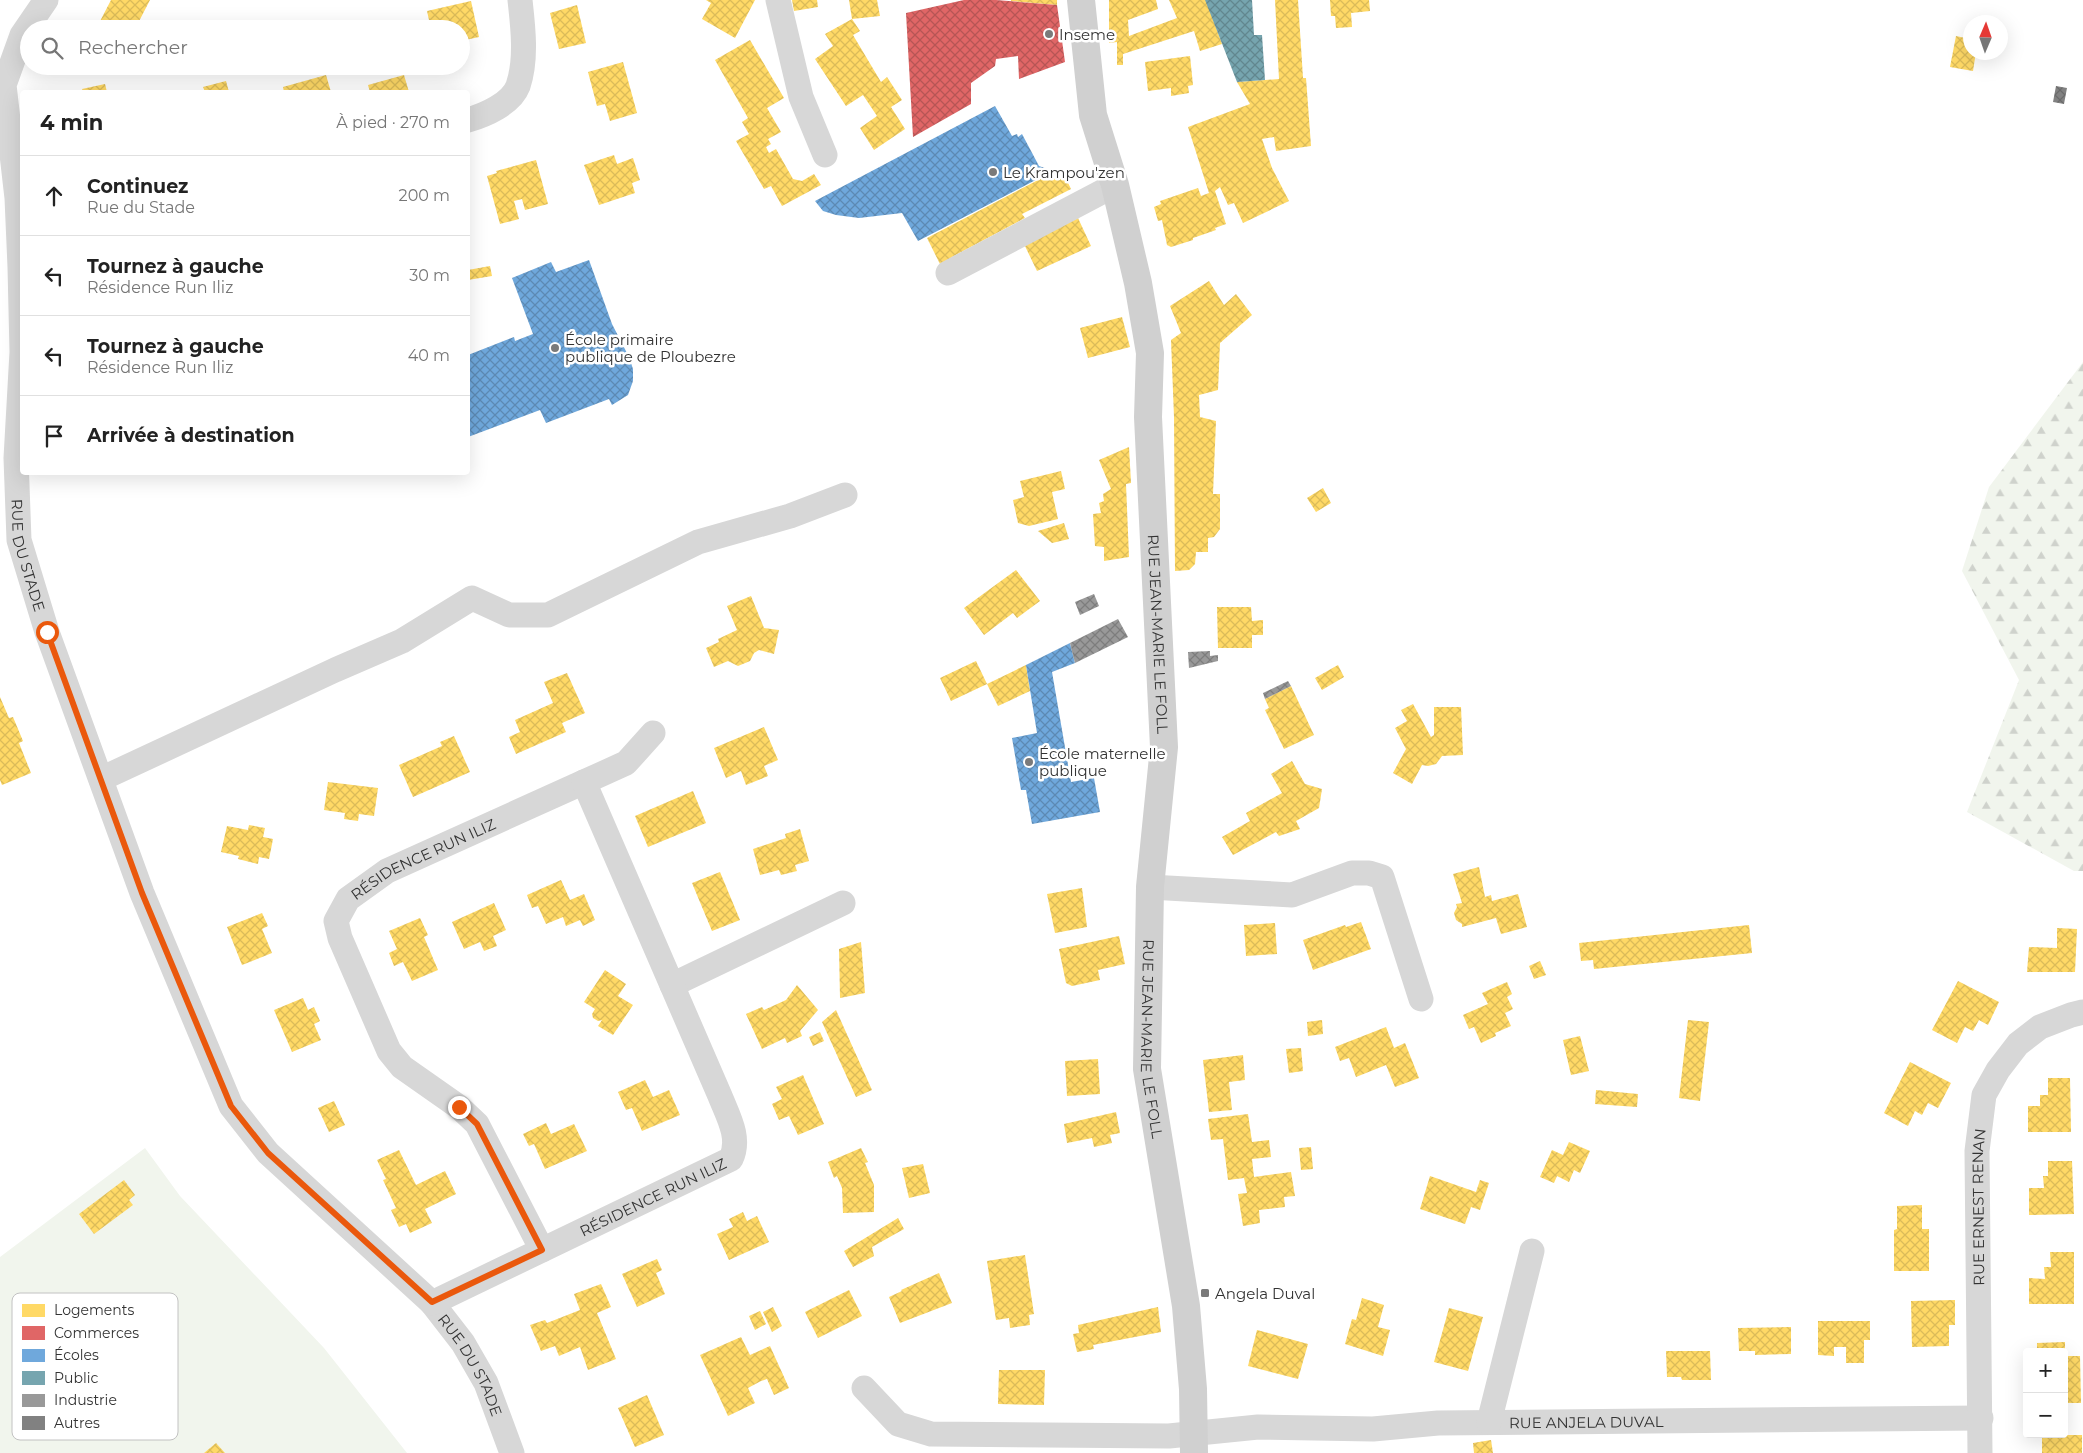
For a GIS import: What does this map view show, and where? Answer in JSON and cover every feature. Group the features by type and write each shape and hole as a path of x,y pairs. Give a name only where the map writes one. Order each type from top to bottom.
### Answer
{"main road":[{"name":"RUE JEAN-MARIE LE FOLL","path":"1081,0 1093,115 1115,186 1138,283 1150,354 1148,426 1164,747 1150,887 1147,1069 1186,1306 1193,1390 1194,1444"}],"street":[{"path":"32,20 46,0"},
{"path":"470,119 502,105 518,87 524,34 520,0"},
{"path":"778,0 801,97 825,155"},
{"path":"2,85 20,40"},
{"name":"RUE DU STADE","path":"2,85 9,200 20,239"},
{"path":"948,272 1115,186"},
{"name":"RUE DU STADE","path":"20,387 16,458 19,540 47,632 93,763 101,779 142,893 231,1106 268,1153 432,1302 463,1343 486,1383 512,1453"},
{"path":"101,779 334,670 402,641 472,598 509,615 548,615 698,542 790,516 845,495"},
{"name":"RÉSIDENCE RUN ILIZ","path":"542,1250 477,1124 459,1107 402,1067 389,1051 340,938 336,920 348,899 387,871 626,763 653,733"},
{"name":"RÉSIDENCE RUN ILIZ","path":"432,1302 731,1159 736,1149 733,1128 584,782"},
{"path":"1150,887 1292,895 1352,873 1369,873 1382,877 1421,999"},
{"path":"672,985 843,903"},
{"name":"RUE ERNEST RENAN","path":"1980,1453 1977,1151 1984,1095 1998,1070 2018,1044 2040,1027 2083,1012"},
{"path":"1489,1422 1532,1251"},
{"name":"RUE ANJELA DUVAL","path":"864,1388 898,1424 931,1434 1134,1437 1194,1444 1258,1427 1374,1429 1438,1423 1489,1422 1981,1418"}],"green space":[{"path":"2083,362 2083,871 2074,871 1967,812 2019,680 1962,571 1989,487"},
{"path":"145,1148 180,1196 324,1348 407,1453 0,1453 0,1257"}],"building: Logements":[{"path":"111,0 150,0 140,20 101,20"},
{"path":"706,0 755,0 735,38 702,19 711,3"},
{"path":"792,0 817,0 818,7 794,11"},
{"path":"849,0 877,0 880,16 852,19"},
{"path":"1057,0 1057,5 1011,1"},
{"path":"1109,0 1156,0 1158,9 1128,20 1129,36 1177,18 1169,0 1206,0 1222,44 1200,51 1194,31 1123,54 1123,65 1117,65 1117,42 1109,43"},
{"path":"1275,0 1298,0 1303,78 1306,78 1311,146 1276,151 1274,137 1262,139 1272,168 1289,201 1243,223 1234,203 1228,205 1220,187 1215,191 1226,224 1215,228 1216,230 1193,238 1193,240 1171,247 1167,245 1162,220 1158,221 1154,207 1161,204 1160,201 1198,188 1201,196 1209,193 1188,127 1250,104 1237,82 1279,79"},
{"path":"1330,0 1369,0 1370,11 1351,13 1352,27 1336,28 1335,16 1331,16"},
{"path":"471,1 479,37 470,39 470,20 429,20 427,11"},
{"path":"577,5 586,43 559,49 550,13"},
{"path":"852,19 860,31 853,35 881,82 887,77 902,100 891,107 905,129 874,150 860,128 877,116 863,95 846,106 815,59 833,46 825,34"},
{"path":"1956,36 1963,38 1963,60 1975,60 1973,71 1950,67"},
{"path":"750,40 784,98 767,108 781,132 768,139 771,144 766,147 769,153 776,149 793,179 802,181 814,174 821,185 782,206 771,186 764,189 736,141 749,134 742,122 748,118 715,60"},
{"path":"1190,56 1193,85 1188,86 1189,93 1171,96 1171,88 1148,91 1145,62"},
{"path":"623,62 637,113 610,121 605,104 597,106 588,72"},
{"path":"326,75 330,90 284,90 283,87"},
{"path":"404,75 408,90 369,90 368,85"},
{"path":"226,81 228,90 204,90 203,87"},
{"path":"105,84 106,90 82,90"},
{"path":"614,155 617,164 633,158 640,180 632,183 635,193 599,205 584,165"},
{"path":"536,160 548,204 525,210 522,199 514,201 519,219 500,224 487,176 497,173 496,171"},
{"path":"1061,168 1071,189 1022,214 1025,218 952,257 941,266 927,238"},
{"path":"1078,218 1091,246 1037,271 1024,244"},
{"path":"490,266 492,276 470,280 470,270"},
{"path":"1209,281 1224,305 1236,294 1252,315 1220,343 1218,390 1199,395 1200,417 1216,421 1213,494 1220,494 1220,529 1214,537 1208,538 1208,552 1196,552 1195,564 1189,570 1175,571 1174,417 1171,340 1181,333 1170,306"},
{"path":"1122,317 1130,347 1088,358 1080,328"},
{"path":"1129,447 1131,483 1126,484 1129,557 1104,561 1104,547 1095,546 1093,514 1101,513 1099,503 1104,501 1103,494 1111,489 1099,460"},
{"path":"1061,471 1065,489 1052,492 1058,519 1029,526 1018,523 1013,500 1024,497 1020,481"},
{"path":"1323,488 1331,503 1316,512 1307,498"},
{"path":"1064,523 1069,539 1052,543 1038,531"},
{"path":"1016,570 1040,601 1017,618 1013,613 984,635 964,608"},
{"path":"751,596 764,628 779,630 774,654 759,650 754,653 750,661 738,666 728,661 714,667 706,648 719,642 718,639 737,630 727,606"},
{"path":"1217,607 1251,607 1252,621 1263,620 1263,635 1252,635 1252,648 1218,648"},
{"path":"976,661 987,684 951,701 940,678"},
{"path":"1026,665 1030,691 998,706 987,684"},
{"path":"1338,665 1344,677 1322,690 1315,678"},
{"path":"567,673 585,713 562,723 566,732 516,754 509,737 520,732 515,720 553,703 544,682"},
{"path":"1291,686 1314,735 1284,749 1265,710 1269,708 1265,699"},
{"path":"0,697 9,718 13,717 23,741 19,743 31,773 2,785 0,780"},
{"path":"1413,704 1431,737 1434,735 1434,707 1461,707 1463,755 1442,756 1436,764 1422,765 1412,784 1393,773 1406,749 1395,728 1407,721 1401,710"},
{"path":"764,727 778,760 764,766 768,776 746,785 741,771 726,778 714,748"},
{"path":"454,736 470,772 413,797 399,765 442,746 440,742"},
{"path":"1292,761 1305,784 1322,789 1319,808 1296,821 1300,829 1279,836 1276,832 1233,855 1222,837 1250,821 1246,813 1282,793 1271,774"},
{"path":"328,782 378,788 374,816 359,814 358,821 344,819 345,813 324,810"},
{"path":"693,791 706,823 648,847 635,816"},
{"path":"249,825 265,828 263,837 273,839 269,859 259,857 258,864 238,859 239,856 221,852 227,826 248,830"},
{"path":"800,829 809,861 795,865 797,871 781,875 779,870 760,875 753,849 786,838 785,834"},
{"path":"1479,867 1485,897 1491,895 1492,901 1518,894 1527,927 1501,934 1496,918 1462,927 1462,924 1456,920 1454,913 1457,907 1456,904 1462,903 1453,874"},
{"path":"720,872 740,920 712,931 692,883"},
{"path":"561,880 570,900 584,894 595,920 583,926 580,920 566,926 563,917 546,924 538,906 532,908 527,895"},
{"path":"1082,888 1087,927 1055,933 1047,894"},
{"path":"494,903 506,930 493,936 497,946 484,951 480,942 464,949 452,922"},
{"path":"262,913 268,926 262,929 272,953 242,965 227,927"},
{"path":"420,918 428,935 424,937 438,970 412,981 403,962 394,966 389,953 397,949 389,931"},
{"path":"1361,922 1371,949 1313,970 1303,940 1345,925 1346,927"},
{"path":"1275,923 1277,954 1246,956 1244,925"},
{"path":"1749,925 1752,953 1594,969 1593,960 1581,961 1579,943"},
{"path":"2057,928 2077,929 2075,972 2027,972 2029,947 2057,948"},
{"path":"1119,936 1125,964 1098,970 1100,980 1072,986 1066,983 1059,949"},
{"path":"861,942 865,993 840,998 839,949"},
{"path":"1540,961 1546,975 1534,979 1529,966"},
{"path":"605,970 626,984 618,996 633,1005 613,1035 598,1026 602,1020 598,1021 593,1018 592,1014 595,1009 584,1002"},
{"path":"1958,981 1999,1002 1988,1025 1979,1020 1973,1031 1965,1027 1957,1043 1932,1030"},
{"path":"1507,982 1512,994 1507,997 1513,1009 1505,1013 1511,1026 1495,1033 1496,1036 1481,1043 1474,1027 1469,1029 1463,1015 1488,1004 1482,993"},
{"path":"797,985 818,1010 800,1031 802,1036 787,1043 785,1038 762,1049 746,1014 762,1007 764,1010 786,1000"},
{"path":"303,998 308,1010 314,1007 320,1021 314,1024 321,1040 292,1052 274,1010"},
{"path":"836,1010 872,1090 856,1097 822,1022"},
{"path":"1322,1020 1323,1034 1308,1036 1307,1022"},
{"path":"1688,1020 1709,1022 1700,1101 1679,1098"},
{"path":"1386,1027 1394,1048 1405,1043 1419,1078 1395,1087 1386,1065 1356,1077 1349,1058 1340,1061 1335,1047"},
{"path":"820,1032 824,1041 813,1046 809,1037"},
{"path":"1580,1036 1589,1071 1571,1075 1563,1040"},
{"path":"1301,1048 1303,1071 1289,1073 1286,1049"},
{"path":"1243,1055 1245,1080 1229,1082 1232,1110 1209,1112 1203,1060"},
{"path":"1098,1059 1100,1094 1067,1096 1065,1061"},
{"path":"1910,1062 1951,1083 1938,1108 1928,1103 1922,1115 1915,1111 1908,1126 1884,1113"},
{"path":"803,1075 824,1124 798,1135 789,1116 779,1120 772,1104 782,1099 776,1087"},
{"path":"2048,1078 2070,1078 2071,1132 2028,1132 2028,1106 2040,1106 2040,1095 2048,1095"},
{"path":"645,1080 653,1097 669,1090 680,1115 642,1131 632,1108 626,1110 618,1092"},
{"path":"1596,1090 1638,1094 1637,1107 1595,1104"},
{"path":"334,1101 345,1125 329,1132 318,1108"},
{"path":"1116,1112 1120,1133 1110,1135 1112,1143 1094,1147 1092,1138 1067,1143 1064,1124"},
{"path":"1248,1114 1252,1142 1269,1140 1271,1157 1252,1159 1254,1177 1291,1172 1295,1196 1284,1197 1285,1207 1259,1210 1260,1223 1243,1226 1238,1194 1247,1193 1244,1178 1228,1180 1223,1139 1211,1140 1208,1119"},
{"path":"546,1123 551,1134 574,1124 587,1151 545,1169 534,1144 529,1146 523,1134"},
{"path":"1569,1142 1590,1151 1580,1173 1574,1170 1569,1182 1557,1176 1554,1183 1540,1177 1552,1150 1563,1155"},
{"path":"1311,1147 1313,1169 1301,1170 1299,1148"},
{"path":"861,1148 868,1162 865,1163 874,1185 874,1212 843,1213 842,1188 837,1176 834,1178 828,1162"},
{"path":"399,1150 416,1185 445,1171 456,1194 425,1209 432,1223 410,1233 406,1224 399,1227 391,1210 396,1208 383,1180 386,1179 377,1160"},
{"path":"2048,1161 2072,1161 2074,1214 2029,1215 2029,1188 2044,1188 2043,1176 2048,1176"},
{"path":"923,1164 930,1193 909,1198 902,1168"},
{"path":"1430,1176 1476,1192 1480,1180 1489,1183 1480,1210 1471,1207 1465,1224 1420,1209"},
{"path":"124,1180 135,1195 129,1200 133,1205 94,1234 79,1214"},
{"path":"1922,1205 1922,1229 1929,1229 1929,1271 1894,1271 1894,1230 1897,1229 1897,1206"},
{"path":"743,1212 747,1221 757,1216 769,1242 729,1260 717,1234 733,1227 729,1219"},
{"path":"898,1218 904,1229 872,1247 874,1256 853,1267 844,1251"},
{"path":"2050,1252 2074,1252 2074,1304 2029,1304 2029,1278 2045,1279 2044,1267 2051,1267"},
{"path":"1025,1255 1034,1314 1029,1315 1030,1325 1010,1328 1009,1318 996,1320 987,1261"},
{"path":"657,1259 662,1270 656,1273 665,1294 637,1307 622,1274"},
{"path":"939,1273 952,1303 900,1323 889,1297"},
{"path":"601,1284 611,1307 597,1313 616,1359 588,1370 580,1347 559,1356 555,1346 541,1351 530,1325 545,1320 547,1323 580,1310 574,1294"},
{"path":"849,1290 862,1316 818,1338 805,1312"},
{"path":"1362,1298 1384,1305 1378,1327 1390,1330 1383,1356 1345,1344 1352,1319 1356,1320"},
{"path":"1955,1300 1955,1325 1949,1325 1949,1346 1912,1347 1911,1301"},
{"path":"773,1307 782,1326 772,1332 763,1312"},
{"path":"1158,1307 1161,1332 1093,1345 1094,1349 1077,1352 1073,1334 1079,1333 1078,1325"},
{"path":"1449,1308 1483,1317 1468,1371 1434,1362"},
{"path":"760,1311 766,1324 755,1330 749,1316"},
{"path":"1818,1321 1870,1321 1870,1340 1864,1340 1864,1363 1846,1363 1846,1347 1834,1347 1834,1356 1818,1355"},
{"path":"1791,1327 1791,1354 1755,1355 1755,1351 1739,1351 1738,1328"},
{"path":"1257,1330 1308,1344 1298,1379 1248,1366"},
{"path":"741,1337 750,1355 770,1346 789,1388 774,1395 767,1379 761,1381 748,1388 755,1403 728,1416 700,1355"},
{"path":"2065,1342 2065,1348 2037,1348 2037,1343"},
{"path":"1666,1351 1710,1351 1711,1380 1682,1380 1681,1377 1667,1377"},
{"path":"2068,1356 2080,1356 2081,1403 2068,1403"},
{"path":"999,1370 1045,1370 1044,1405 998,1404"},
{"path":"647,1395 664,1435 635,1447 618,1408"},
{"path":"2068,1435 2082,1435 2082,1453 2042,1453 2042,1438 2068,1438"},
{"path":"1491,1440 1493,1453 1474,1453 1473,1443"},
{"path":"216,1443 225,1453 204,1453"}],"building: Commerces":[{"path":"964,0 996,0 1057,5 1065,62 1019,79 1018,56 996,59 995,66 971,83 971,104 913,137 906,13"}],"building: Écoles":[{"path":"995,106 1012,136 1017,134 1018,137 1022,134 1039,166 1053,171 918,241 902,213 859,218 836,215 823,211 815,201"},
{"name":"École primaire publique de Ploubezre","path":"589,260 612,324 633,369 633,381 628,395 612,405 609,399 546,423 540,410 470,436 470,354 514,337 515,341 533,334 512,278 551,262 556,272"},
{"path":"1070,643 1075,663 1052,672 1071,782 1094,778 1100,812 1032,824 1026,790 1021,790 1012,738 1037,733 1026,665"}],"building: Public":[{"path":"1205,0 1252,0 1254,35 1262,35 1265,80 1237,82"}],"building: Industrie":[{"path":"1094,594 1099,606 1080,615 1075,602"},
{"path":"1118,619 1128,637 1075,663 1070,643"},
{"path":"1210,651 1210,656 1218,655 1218,661 1189,668 1188,652"},
{"path":"1288,681 1291,686 1265,699 1263,693"}],"building: Autres":[{"path":"2056,86 2067,88 2064,104 2053,102"}],"place":[{"name":"Inseme","path":"1049,34"},
{"name":"Le Krampou'zen","path":"993,172"},
{"name":"École primaire publique de Ploubezre","path":"555,348"},
{"name":"École maternelle publique","path":"1029,762"},
{"name":"Angela Duval","path":"1205,1293"}],"route":[{"path":"47,632 93,763 101,779 142,893 231,1106 268,1153 335,1216 402,1273 432,1302 542,1250 477,1124 459,1107"}]}
